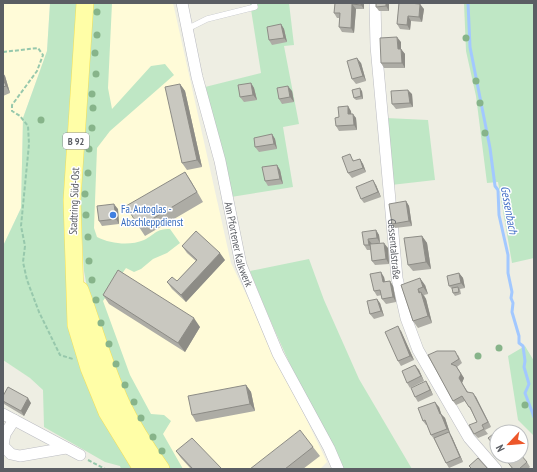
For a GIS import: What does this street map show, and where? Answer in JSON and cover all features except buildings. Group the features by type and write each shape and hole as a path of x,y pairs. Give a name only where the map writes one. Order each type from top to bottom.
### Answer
{"main road":[{"name":"Stadtring Süd-Ost","path":"85,3 72,200 72,245 76,279 76,325 89,368 107,412 142,469"},
{"name":"Stadtring Süd-Ost","path":"76,279 101,352 121,404 135,430 161,469"}],"street":[{"name":"Am Pfortener Kalkwerk","path":"182,3 197,77 220,161 241,266 278,354 329,448 338,469"},
{"name":"Gessentalstraße","path":"375,3 376,46 397,278 406,318 418,350 466,432 496,469"},
{"path":"3,414 80,455"},
{"path":"14,420 5,434 3,446 11,454 20,456 66,448"}],"lane":[{"path":"187,29 207,19 255,7 254,3"}],"path":[{"path":"3,52 38,48 42,55 37,71 12,105 12,111 20,116 28,126 29,144 21,226 25,246 23,262 27,280 39,312 60,355 76,361"},
{"path":"3,390 3,400"},
{"path":"80,455 105,469"}],"shaded area":[{"path":"3,3 50,3 47,51 23,118 21,208 3,246"},
{"path":"95,3 173,3 231,263 327,462 320,469 177,469 138,407 93,281"}],"green space":[{"path":"50,3 77,3 64,222 69,313 136,469 121,469 120,466 105,462 44,427 43,390 30,378 3,360 3,246 21,208 23,118 47,51"},
{"path":"91,3 112,3 108,88 112,109 151,66 165,64 174,75 110,131 97,148 94,228 97,237 114,243 127,244 144,240 158,231 170,229 180,243 167,253 153,259 141,269 134,272 126,268 103,301 130,375 151,414 164,415 171,421 163,434 183,469 168,469 120,389 89,298 84,271 79,191"},
{"path":"250,3 289,3 294,45 284,46 299,124 283,127 293,187 231,197 205,87 261,73"},
{"path":"464,3 534,3 534,258 512,263 498,182 487,183 476,96 466,51"},
{"path":"386,118 428,120 435,180 391,185"},
{"path":"309,259 324,300 359,379 412,469 344,469 306,397 282,347 250,271"},
{"path":"525,346 534,361 534,436 529,431 529,424 522,424 518,420 508,356"}],"waterway":[{"name":"Gessenbach","path":"468,3 470,47 490,148 495,186 498,190 499,215 508,255 508,273 513,303 512,312 519,336 519,343 523,346 525,361 524,367 529,384 525,393 534,417"}],"place":[{"name":"Fa. Autoglas - Abschleppdienst","path":"113,215"}]}
